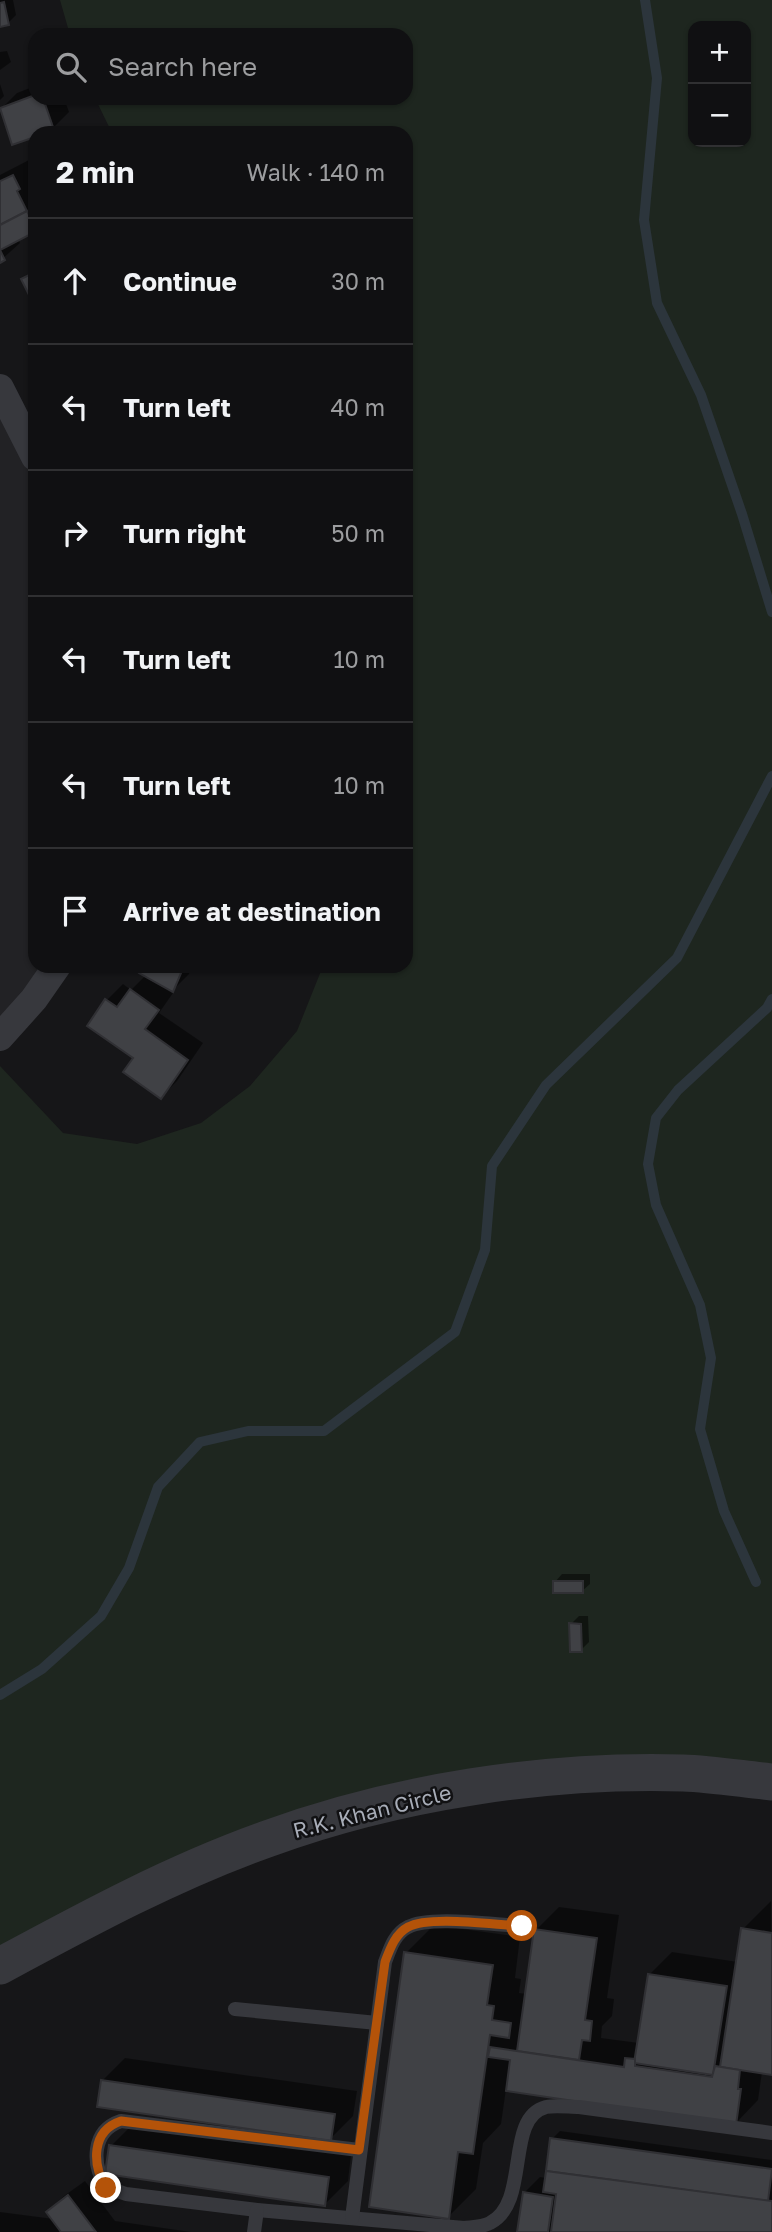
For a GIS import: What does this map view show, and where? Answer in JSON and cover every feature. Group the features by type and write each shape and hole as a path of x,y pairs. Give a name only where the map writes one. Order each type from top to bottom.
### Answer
{"street":[{"path":"0,388 28,443"},
{"path":"0,1037 34,999 52,973"},
{"name":"R.K. Khan Circle","path":"0,1966 177,1875 268,1838 362,1810 467,1788 572,1775 684,1773 772,1782"}],"lane":[{"path":"352,2218 385,1962 393,1941 409,1926 435,1921 522,1926"},
{"path":"235,2009 377,2023"},
{"path":"359,2150 121,2121 108,2125 96,2152 98,2174 106,2188 126,2194 257,2210 464,2228 488,2225 502,2215 511,2198 525,2127 533,2114 547,2107 579,2107 772,2133"},
{"path":"254,2232 257,2210"}],"shaded area":[{"path":"60,0 772,0 772,1778 365,1805 0,1961 0,1066 63,1133 137,1144 201,1123 250,1086 297,1031 320,973 413,973 413,126 109,126 98,105 413,105 413,28 68,28"},
{"path":"0,386 28,442 28,973 54,973 0,1041"}],"building":[{"path":"4,2 9,25 0,27 0,3"},
{"path":"28,98 28,105 45,105 53,126 28,126 28,139 12,145 0,108"},
{"path":"13,175 27,211 0,225 0,181"},
{"path":"27,211 28,236 0,250 0,225"},
{"path":"0,250 5,260 0,263"},
{"path":"28,276 28,293 21,279"},
{"path":"139,973 181,973 173,992"},
{"path":"130,989 159,1010 145,1029 188,1060 161,1099 123,1072 133,1058 87,1026 105,999 117,1007"},
{"path":"553,1581 583,1581 583,1593 553,1593"},
{"path":"569,1623 581,1624 582,1652 570,1652"},
{"path":"741,1928 772,1933 772,2075 720,2067"},
{"path":"534,1929 597,1938 585,2020 592,2021 590,2041 582,2040 579,2060 517,2051"},
{"path":"404,1952 493,1965 487,2005 494,2006 492,2020 511,2023 509,2038 490,2035 473,2154 458,2152 449,2219 369,2207"},
{"path":"648,1974 727,1986 713,2075 634,2063"},
{"path":"490,2047 624,2067 625,2058 635,2059 635,2066 712,2077 715,2066 740,2070 738,2089 741,2089 736,2125 506,2091 510,2060 488,2057"},
{"path":"101,2080 335,2114 331,2141 97,2107"},
{"path":"550,2138 772,2169 768,2201 546,2171"},
{"path":"109,2145 329,2177 325,2206 105,2174"},
{"path":"546,2171 772,2201 772,2232 551,2232 556,2194 543,2192"},
{"path":"523,2192 553,2197 548,2232 517,2232"},
{"path":"68,2195 96,2232 61,2232 46,2212"}],"waterway":[{"path":"645,0 657,78 644,220 657,303 701,395 772,612"},
{"path":"0,1695 42,1669 101,1616 129,1568 158,1487 200,1442 248,1431 324,1431 455,1332 485,1250 492,1166 546,1085 677,958 772,776"},
{"path":"756,1582 724,1511 700,1429 711,1358 700,1305 656,1205 648,1164 656,1118 678,1090 767,1008 772,999"}],"route":[{"path":"106,2188 98,2174 96,2152 108,2125 121,2121 359,2150 385,1962 393,1941 409,1926 435,1921 522,1926"}]}
